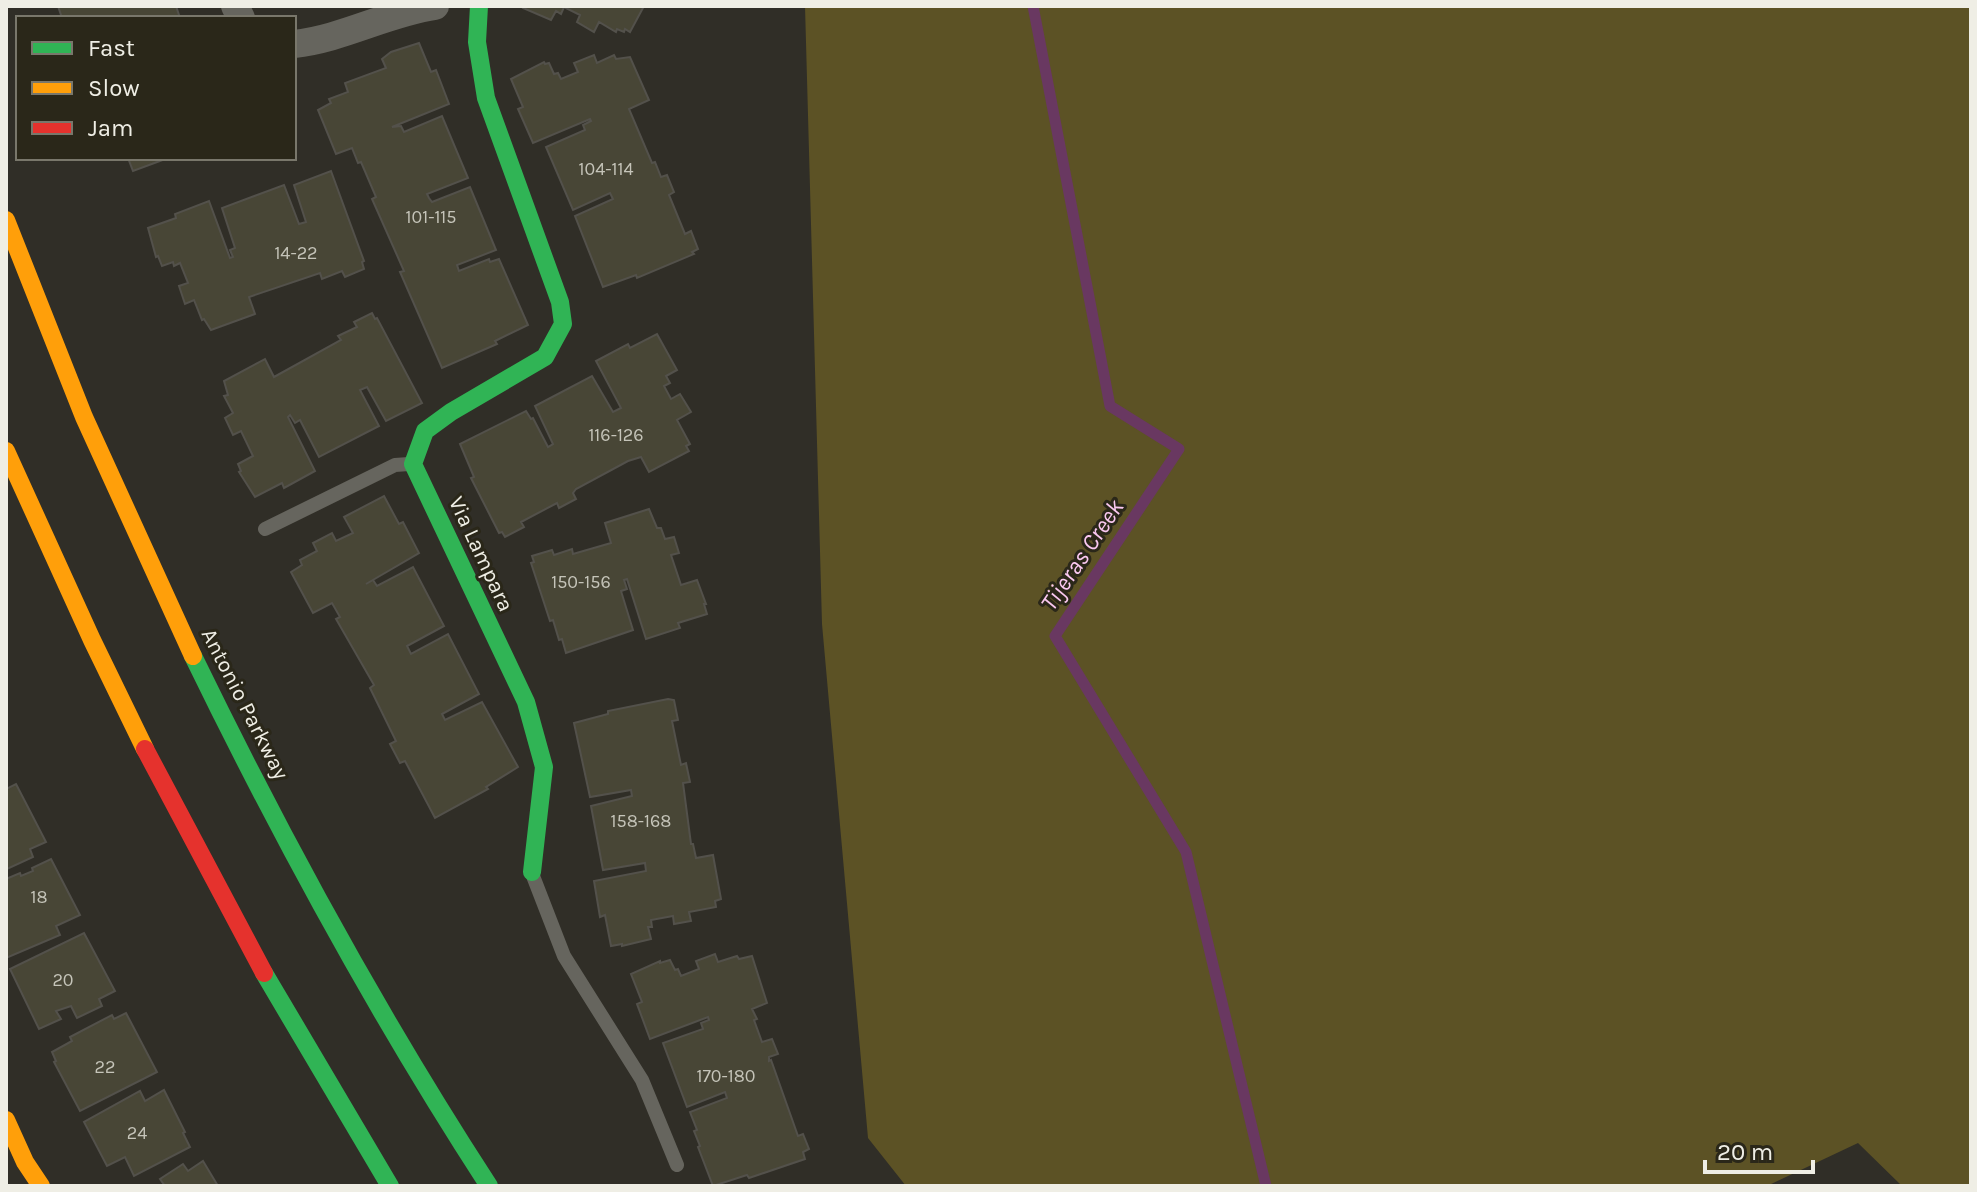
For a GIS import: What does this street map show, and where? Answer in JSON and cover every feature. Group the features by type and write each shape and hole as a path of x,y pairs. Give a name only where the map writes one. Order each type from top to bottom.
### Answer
{"main road":[{"path":"413,464 425,431 451,412 545,357 563,324 560,302 486,98 477,42 479,6"},
{"name":"Antonio Parkway","path":"6,220 85,421 166,600 241,752 312,889 489,1186"},
{"path":"6,451 137,734 269,979 345,1114 390,1186"},
{"name":"Via Lampara","path":"413,464 530,715 544,767 532,872"},
{"path":"6,1120 25,1162 41,1186"}],"street":[{"path":"296,44 315,42 409,10 435,6"}],"lane":[{"path":"265,529 395,465 413,464"},
{"name":"Via Lampara","path":"532,872 564,956 642,1080 677,1165"}],"shaded area":[{"path":"805,6 1971,6 1971,1186 1902,1186 1858,1143 1767,1186 906,1186 868,1138 822,624"}],"building":[{"path":"58,6 176,6 179,16 61,16"},
{"path":"524,6 644,6 630,32 617,29 616,32 599,22 594,32 577,22 580,15 564,7 561,14 556,11 551,20"},
{"path":"419,43 431,72 436,70 449,104 392,127 401,126 404,132 442,116 468,178 427,194 432,202 470,187 496,250 457,265 459,271 489,259 490,262 499,259 528,325 495,341 497,344 442,368 400,272 404,271 372,199 376,197 361,162 358,163 352,148 336,154 318,110 331,103 329,99 348,92 345,83 386,68 382,59 391,52"},
{"path":"594,55 597,63 614,55 616,59 630,57 649,100 629,109 652,163 655,162 661,177 667,175 674,192 669,195 685,234 691,231 698,249 692,252 694,254 637,278 636,275 603,287 575,216 613,199 610,193 573,210 546,147 585,130 583,125 591,121 533,143 518,109 523,107 511,79 544,62 549,63 554,74 558,73 561,79 578,72 574,63"},
{"path":"129,160 163,160 133,171"},
{"path":"331,171 364,261 364,269 345,277 342,271 322,279 320,273 249,297 255,314 211,330 202,320 194,300 185,304 179,286 188,283 180,263 162,266 156,257 148,228 209,201 230,258 233,257 230,250 235,248 222,208 284,185 299,224 306,222 294,185"},
{"path":"372,313 422,403 386,421 367,387 360,390 379,426 319,457 300,420 295,423 290,415 288,417 315,471 284,488 282,483 255,497 239,472 238,464 253,456 241,431 233,435 225,418 233,413 224,396 228,395 224,381 265,359 274,377 341,340 338,336 357,327 354,322"},
{"path":"657,334 677,370 666,376 670,383 664,386 671,399 680,394 691,412 677,420 690,444 686,446 689,451 649,472 641,457 628,461 576,489 573,493 576,499 559,508 557,503 521,522 524,527 505,537 502,532 499,533 471,478 474,477 460,444 526,411 548,447 553,444 535,406 592,376 613,412 621,408 596,361 628,344 630,348"},
{"path":"384,496 399,524 403,522 419,553 366,584 373,580 377,586 413,567 444,626 407,646 411,654 448,634 479,694 442,714 445,720 482,702 518,767 486,787 488,789 435,818 405,761 400,763 390,744 396,741 370,688 374,685 336,619 340,617 332,603 313,613 291,572 302,565 300,560 317,551 313,543 332,533 336,541 353,533 344,517"},
{"path":"649,509 665,539 674,537 679,553 671,555 681,585 697,580 707,614 678,623 680,628 646,639 627,579 624,580 627,589 621,591 633,630 566,653 553,620 550,621 531,563 534,562 532,556 552,550 554,555 572,549 573,554 611,543 605,523"},
{"path":"674,700 678,720 672,721 681,765 686,763 690,782 683,783 691,844 696,858 713,855 721,899 715,901 716,907 689,912 691,921 674,924 673,916 651,920 652,927 648,927 651,939 611,946 605,915 600,917 594,881 646,871 645,863 603,870 591,806 632,796 631,790 590,797 574,723 608,714 608,711"},
{"path":"16,784 46,842 30,849 33,857 7,869 6,789"},
{"path":"51,859 80,915 56,926 60,935 6,958 6,879 33,871 32,868"},
{"path":"84,933 115,991 99,999 102,1006 77,1018 71,1006 56,1011 61,1019 39,1029 10,969"},
{"path":"715,954 718,962 737,956 739,959 752,956 767,1003 752,1009 757,1019 754,1020 762,1042 772,1039 778,1054 769,1057 769,1061 798,1136 803,1134 809,1149 803,1152 805,1159 749,1178 747,1175 713,1186 698,1147 694,1131 697,1130 690,1112 727,1098 725,1092 687,1107 663,1043 703,1029 701,1023 709,1020 708,1017 650,1039 637,1004 642,1002 631,974 660,961 670,960 681,976 699,969 696,961"},
{"path":"126,1013 157,1072 80,1111 54,1062 52,1052 72,1041 70,1037 112,1015 114,1019"},
{"path":"164,1090 190,1147 134,1176 125,1157 107,1166 84,1122 140,1091 145,1101"},
{"path":"203,1161 218,1186 165,1186 160,1179 183,1164 188,1171"}],"waterway":[{"name":"Tijeras Creek","path":"1033,6 1110,406 1179,449 1055,636 1186,852 1266,1186"}],"traffic: fast":[{"path":"479,6 477,42 486,98 560,302 563,324 545,357 451,412 425,431 413,464 526,702 544,767 532,872"},
{"path":"193,656 333,926 489,1186"},
{"path":"264,973 390,1186"}],"traffic: slow":[{"path":"6,220 84,417 193,656"},
{"path":"6,451 145,749"},
{"path":"6,1120 25,1162 41,1186"}],"traffic: jam":[{"path":"145,749 264,973"}]}
